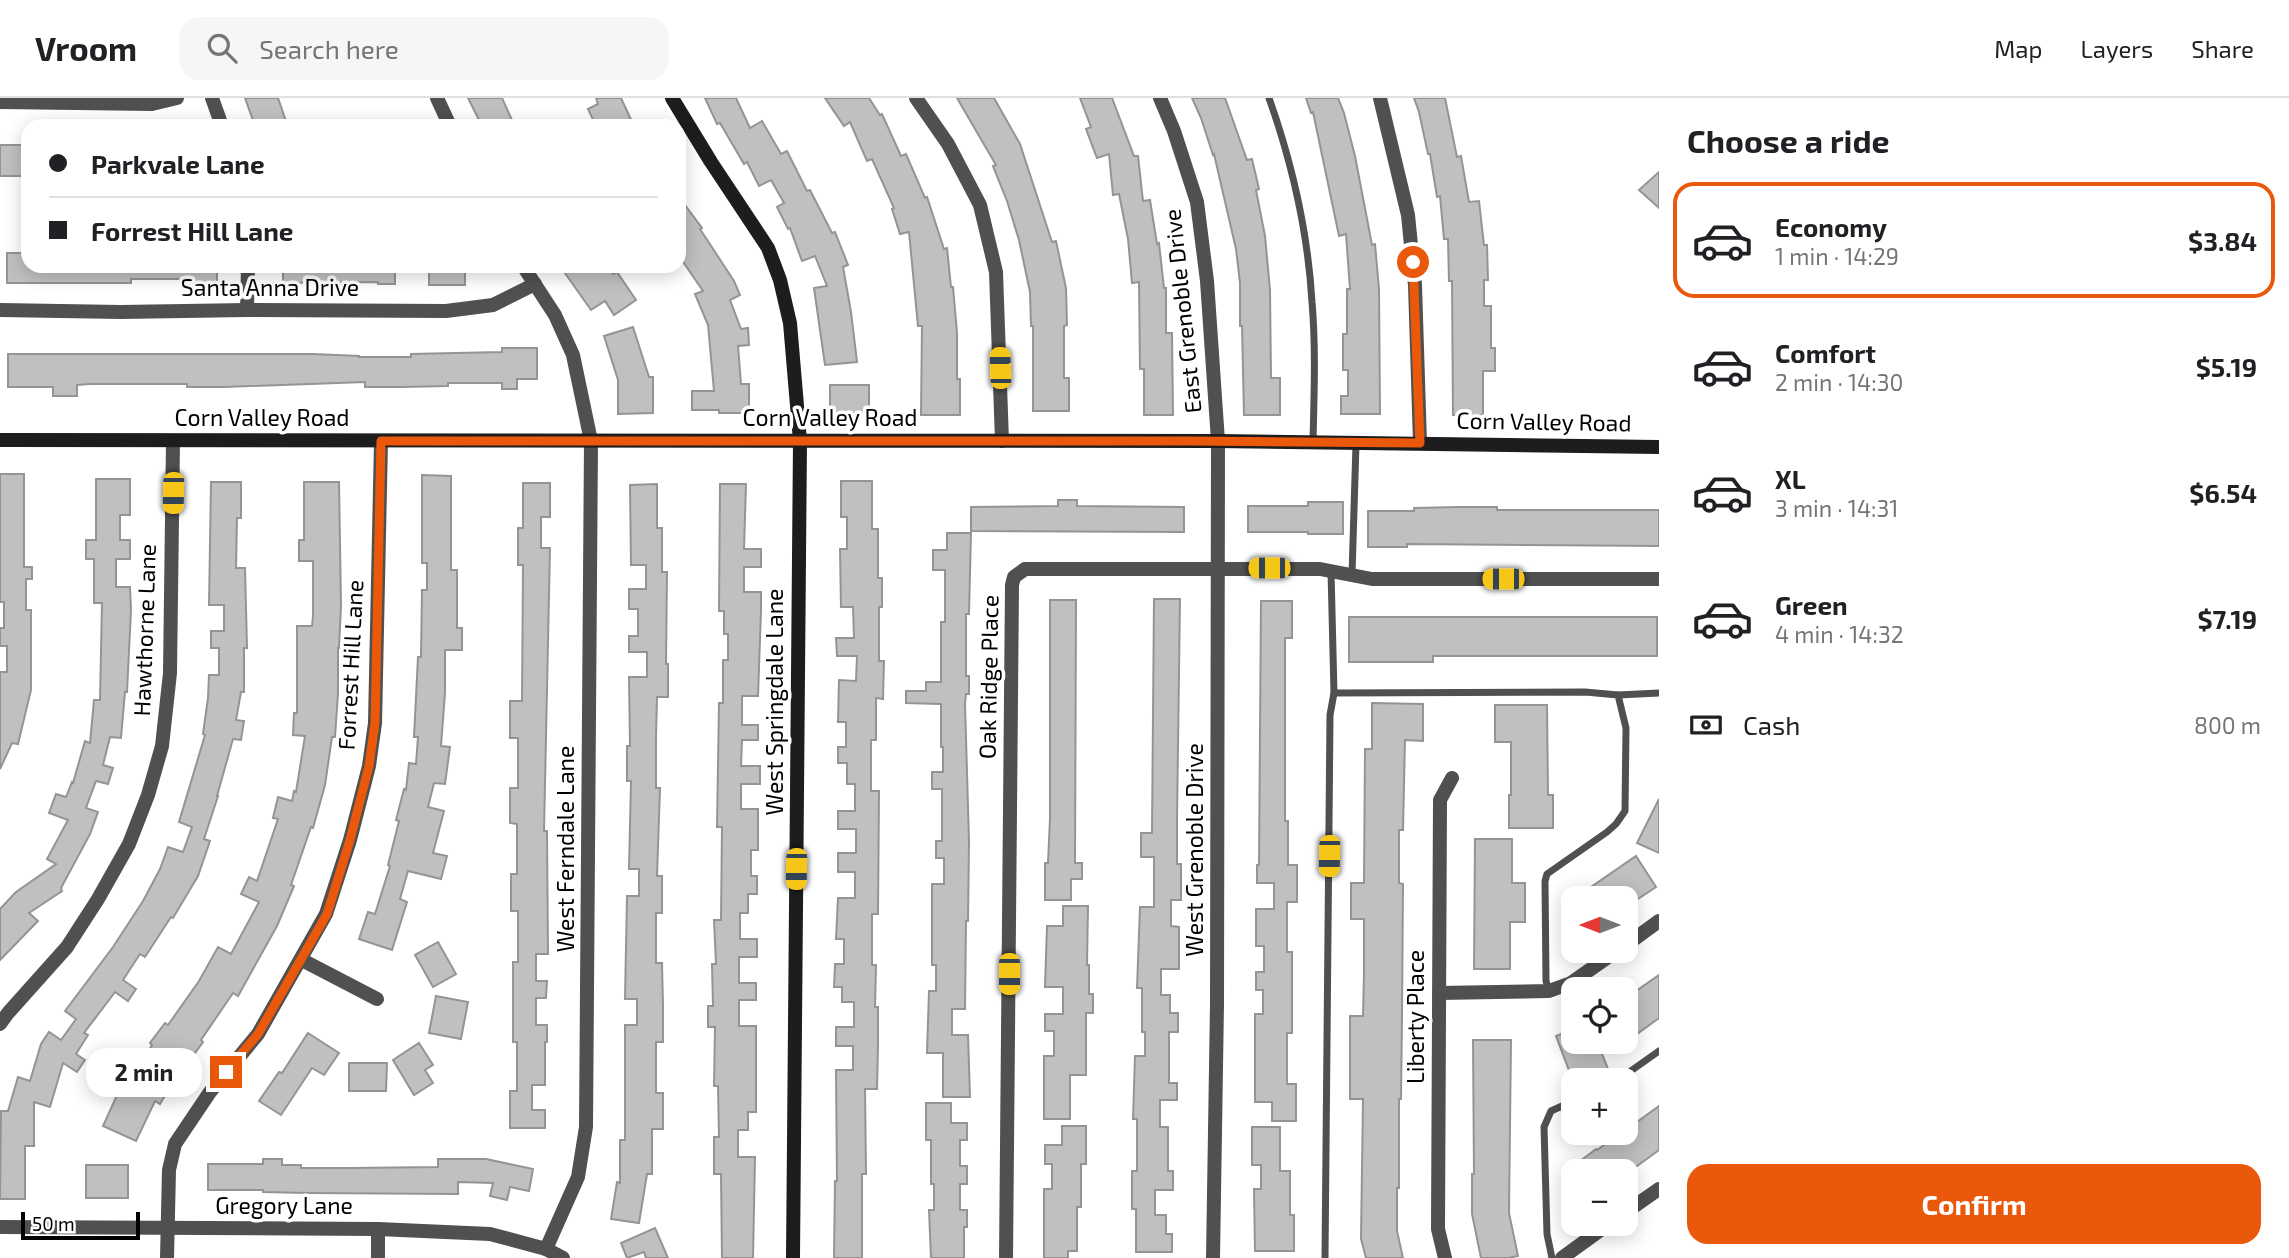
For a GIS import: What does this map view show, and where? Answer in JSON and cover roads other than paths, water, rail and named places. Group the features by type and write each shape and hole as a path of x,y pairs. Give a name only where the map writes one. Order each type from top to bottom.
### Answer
{"main road":[{"name":"West Springdale Lane","path":"672,98 685,119"},
{"name":"West Springdale Lane","path":"686,121 768,248 780,280 790,323 800,441 793,1258"},
{"name":"Corn Valley Road","path":"0,440 1218,441 1659,447"}],"street":[{"path":"0,102 152,104 177,98"},
{"path":"212,98 220,119"},
{"path":"437,98 447,119"},
{"path":"916,98 948,144 980,205 996,272 1002,441"},
{"name":"East Grenoble Drive","path":"1160,98 1174,131 1197,202 1208,281 1218,441"},
{"path":"1380,98 1408,215 1415,285 1420,443"},
{"path":"247,310 248,273"},
{"name":"West Ferndale Lane","path":"527,273 555,315 573,355 591,441 586,1127 578,1177 545,1249"},
{"name":"Santa Anna Drive","path":"0,310 446,310 493,305 534,284"},
{"name":"Hawthorne Lane","path":"0,1024 67,947 98,899 129,844 148,794 162,746 170,673 173,441"},
{"name":"Forrest Hill Lane","path":"167,1258 169,1170 175,1144 210,1092 258,1034 327,914 369,766 374,734 381,441"},
{"name":"West Grenoble Drive","path":"1213,1258 1217,1004 1218,441"},
{"name":"Oak Ridge Place","path":"1006,1258 1014,577 1025,569 1219,568 1320,569 1372,579 1659,579"},
{"name":"Liberty Place","path":"1445,1258 1438,1230 1440,800 1452,778"},
{"path":"1638,936 1659,921"},
{"path":"302,960 377,999"},
{"path":"1439,993 1549,991 1571,983 1599,963"},
{"path":"1638,1204 1659,1189"},
{"name":"Gregory Lane","path":"0,1227 378,1230 490,1234 545,1249 563,1258"},
{"path":"378,1230 379,1258"},
{"path":"1562,1258 1592,1236"}],"lane":[{"path":"1269,98 1297,198 1309,272 1315,354 1313,442"},
{"path":"1352,575 1356,443"},
{"path":"1325,1258 1330,715 1335,693 1331,571"},
{"path":"1335,693 1659,694"},
{"path":"1549,991 1546,981 1545,881 1548,874 1607,832 1625,811 1626,728 1618,695"},
{"path":"1635,1068 1659,1051"},
{"path":"1552,1258 1547,1234 1544,1127 1551,1111 1561,1106"}]}
